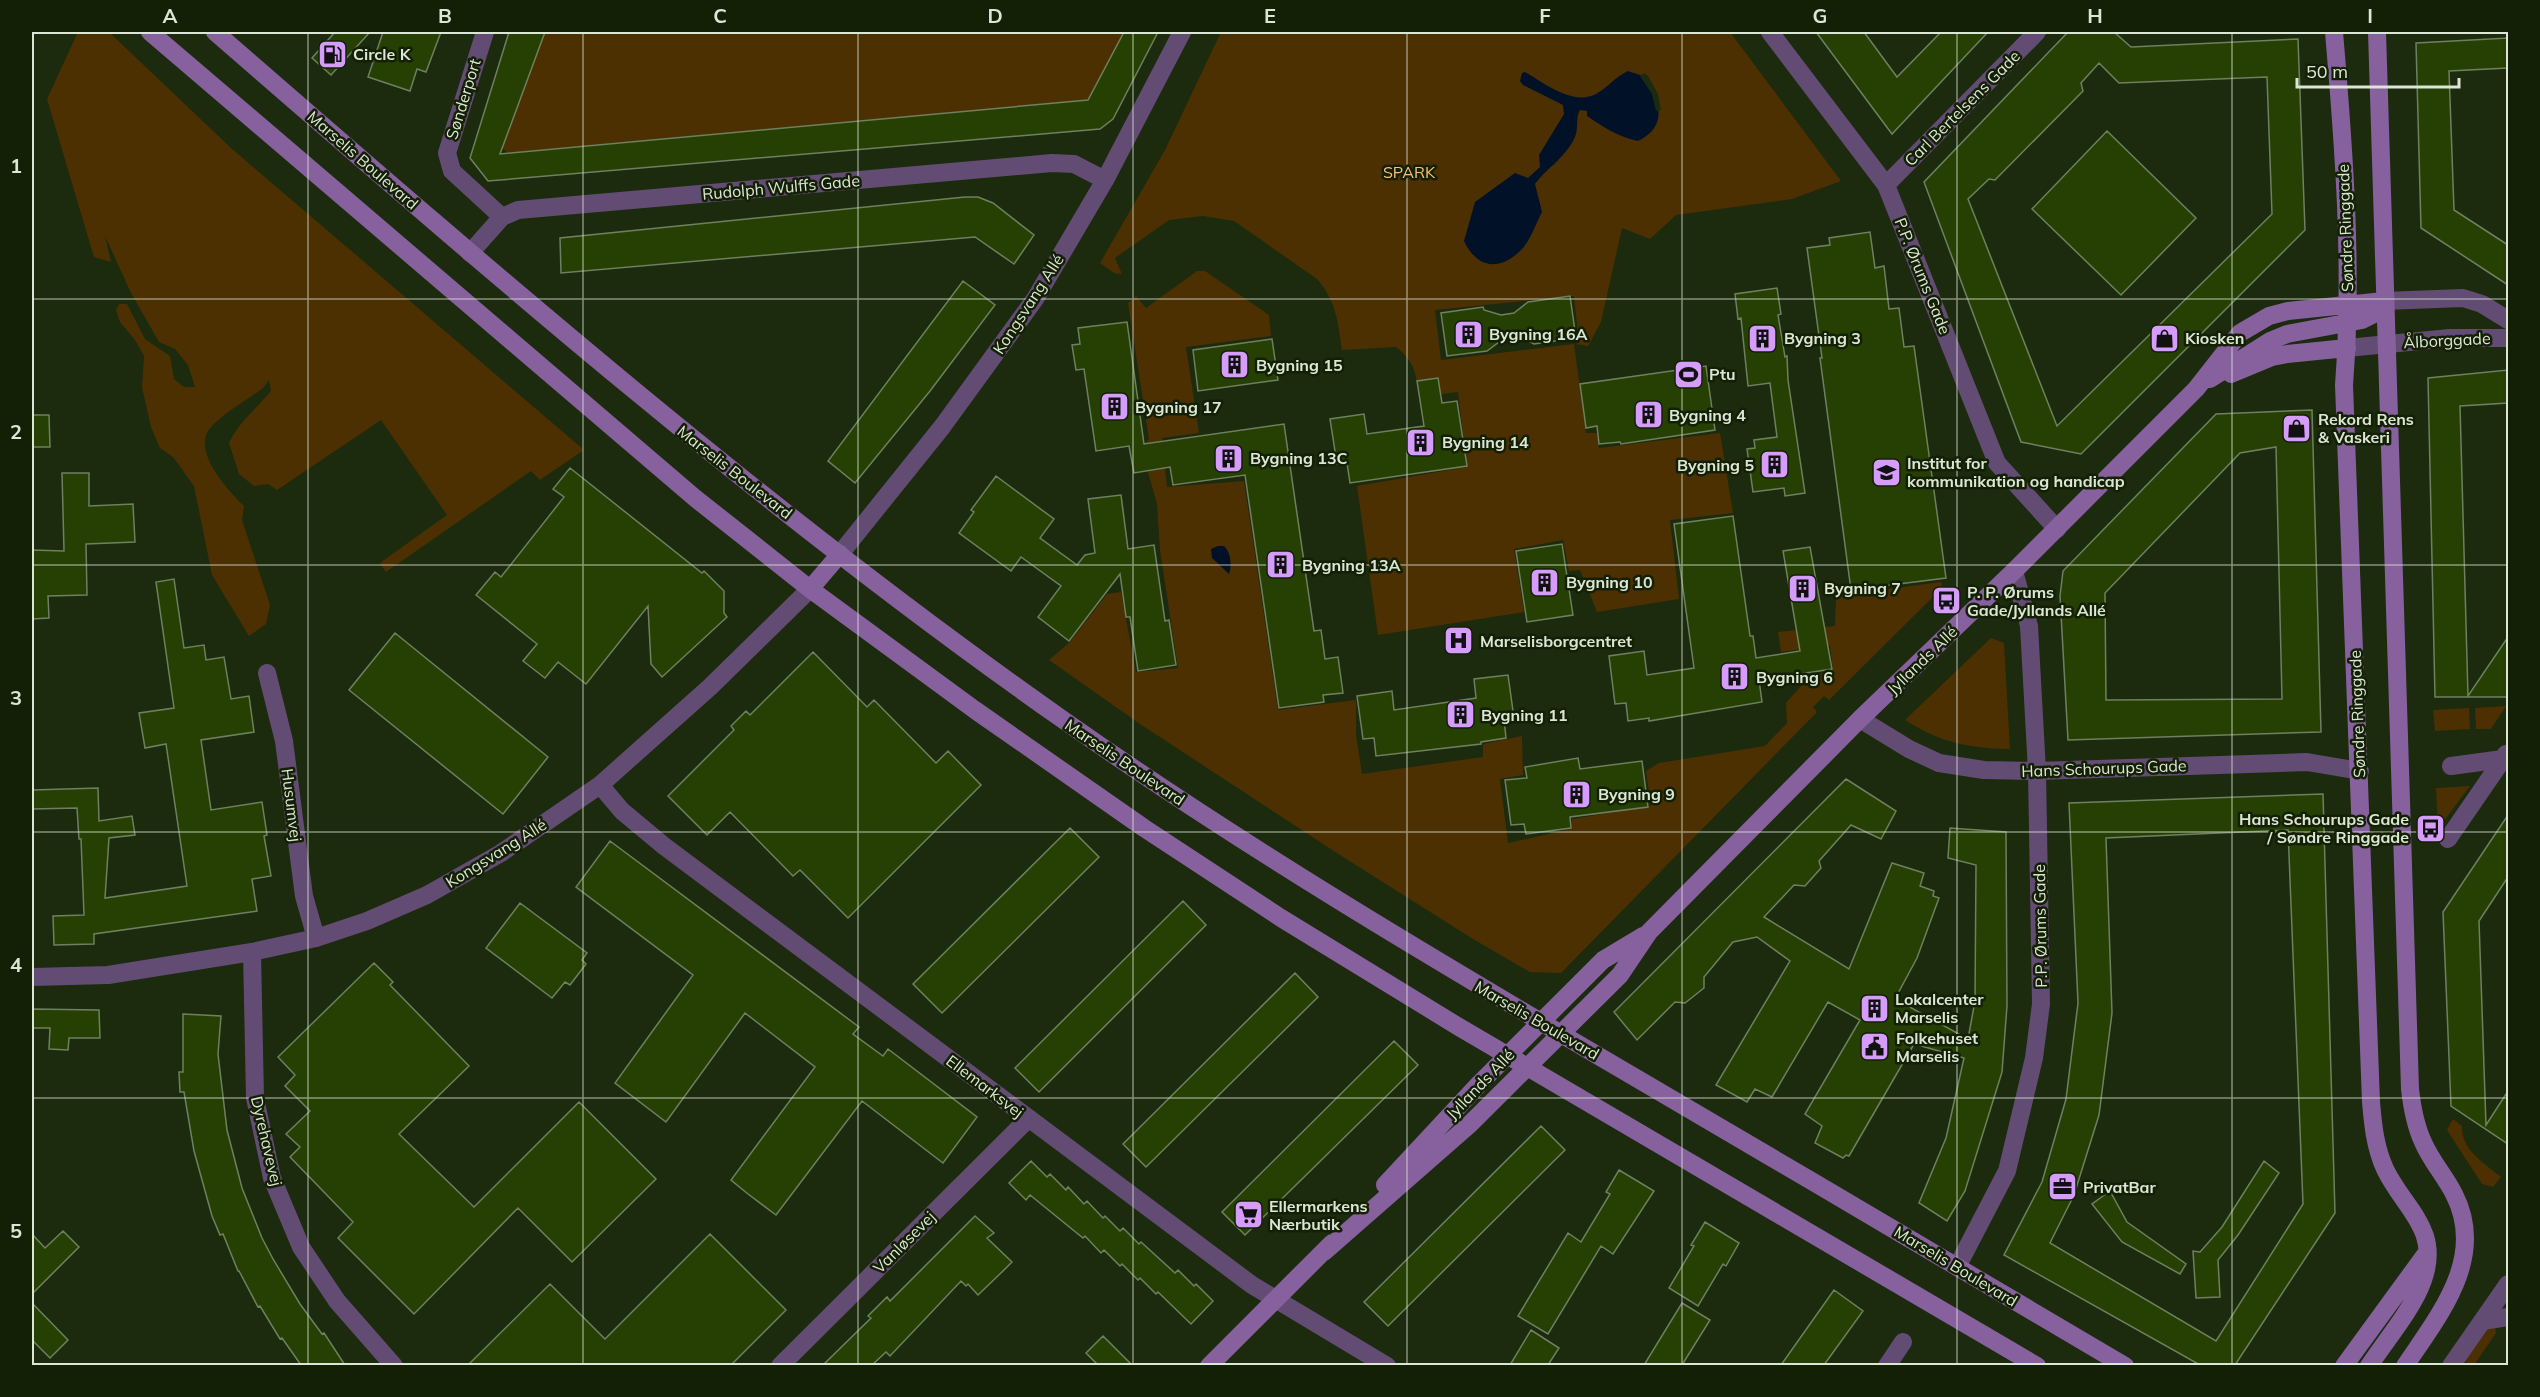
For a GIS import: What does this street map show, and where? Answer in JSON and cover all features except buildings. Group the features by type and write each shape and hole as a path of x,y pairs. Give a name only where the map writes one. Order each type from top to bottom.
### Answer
{"main road":[{"path":"150,32 695,498 810,589 975,710 1153,834 1281,918 1528,1067 2037,1365"},
{"name":"Marselis Boulevard","path":"215,32 470,253 660,412 840,554 1059,717 1197,812 1427,955 2125,1365"},
{"name":"Søndre Ringgade","path":"2334,32 2343,135 2347,304 2344,385 2373,1129 2377,1149 2386,1170 2418,1219 2426,1235 2428,1251 2427,1266 2417,1294 2368,1365"},
{"path":"2377,32 2410,1089 2417,1128 2423,1143 2458,1201 2464,1224 2465,1240 2461,1273 2450,1297 2405,1365"},
{"path":"2196,389 2270,341 2287,334 2362,320 2374,314 2384,301"},
{"name":"Jyllands Allé","path":"1209,1365 1324,1252 1469,1125 1620,975 1649,932 1860,719 2014,571 2196,389 2240,333 2254,324 2288,311 2384,301"},
{"name":"Jyllands Allé","path":"2196,389 2272,357 2347,348"},
{"path":"810,589 840,554"},
{"name":"Jyllands Allé","path":"1324,1252 1460,1103 1603,960 1649,932"},
{"path":"2344,1365 2428,1251"}],"street":[{"name":"Sønderport","path":"485,32 447,153 452,171 502,217"},
{"name":"Kongsvang Allé","path":"840,554 942,427 1035,299 1105,180 1182,32"},
{"name":"P.P. Ørums Gade","path":"1770,32 1886,185 1997,463 2056,529"},
{"name":"Carl Bertelsens Gade","path":"1886,185 2037,32"},
{"name":"Rudolph Wulffs Gade","path":"502,217 518,210 1052,163 1074,164 1105,180"},
{"path":"470,253 502,217"},
{"name":"Ålborggade","path":"2384,301 2463,298 2482,304 2508,320"},
{"name":"Ålborggade","path":"2347,348 2450,338 2508,338"},
{"name":"P.P. Ørums Gade","path":"1957,1266 2007,1171 2034,1059 2041,993 2037,771 2029,626 2014,571"},
{"name":"Kongsvang Allé","path":"32,977 108,975 252,952 315,938 367,921 427,895 501,852 600,785 710,687 810,589"},
{"name":"Husumvej","path":"267,673 284,741 304,896 315,938"},
{"name":"Hans Schourups Gade","path":"1860,719 1909,749 1939,763 1984,770 2037,771 2307,762 2360,771"},
{"path":"2451,766 2506,754"},
{"path":"2448,839 2506,754"},
{"name":"Ellemarksvej","path":"600,785 622,811 664,846 1275,1300 1387,1365"},
{"name":"Dyrehavevej","path":"252,952 255,1098 272,1178 301,1246 331,1292 394,1365"},
{"name":"Vanløsevej","path":"780,1365 1029,1118"},
{"path":"2451,1365 2508,1284"},
{"path":"2482,1321 2508,1317"},
{"path":"1887,1365 1903,1342"}],"green space":[{"path":"90,32 111,34 231,148 584,450 540,480 531,471 386,572 380,564 384,560 447,515 381,420 277,490 268,484 254,486 239,474 229,443 243,422 271,391 269,380 263,388 229,411 211,427 206,436 205,447 208,458 221,480 244,506 242,520 270,605 266,624 249,636 212,575 194,486 173,457 160,448 151,427 142,387 144,356 135,340 120,322 116,310 119,304 127,304 145,339 170,356 174,379 184,387 195,387 188,365 175,349 159,342 131,293 105,236 111,262 94,257 47,99 77,34"},
{"path":"545,32 1124,32 1088,100 508,153 502,148"},
{"name":"SPARK","path":"1221,32 1730,32 1841,181 1792,199 1676,215 1650,239 1622,228 1601,322 1588,346 1575,344 1579,343 1574,296 1435,310 1441,360 1574,344 1586,433 1597,433 1599,448 1720,433 1733,513 1670,520 1679,599 1597,612 1580,570 1569,571 1563,540 1514,549 1524,612 1378,635 1357,486 1467,467 1458,392 1419,397 1414,369 1396,347 1342,350 1332,303 1317,279 1234,221 1203,216 1169,220 1115,258 1122,274 1114,273 1100,263 1165,150"},
{"path":"1197,271 1205,271 1269,315 1271,336 1186,347 1199,433 1162,438 1167,487 1244,481 1278,710 1356,700 1356,735 1362,774 1483,757 1483,744 1522,736 1523,775 1500,779 1508,843 1571,829 1572,819 1651,806 1646,771 1659,763 1765,746 1787,723 1786,703 1809,677 1833,670 1830,645 1781,652 1778,632 1835,626 1836,596 1941,582 1943,587 1829,700 1824,696 1813,707 1817,712 1561,973 1530,972 1340,855 1140,724 1049,660 1070,642 1107,594 1121,592 1136,672 1178,668 1160,550 1157,504 1141,448 1149,439 1128,303 1136,296 1146,308"},
{"path":"1991,638 2004,643 2010,749 1955,743 1931,734 1905,720"},
{"path":"2506,706 2491,729 2476,729 2475,708"},
{"path":"2469,708 2470,729 2435,731 2433,710"},
{"path":"2470,786 2440,826 2438,830 2436,788"},
{"path":"2453,1119 2462,1126 2469,1149 2501,1177 2493,1187 2482,1184 2447,1130"},
{"path":"2495,1326 2496,1333 2474,1365 2465,1362 2488,1328"}],"water":[{"path":"1628,71 1643,76 1657,102 1658,119 1655,127 1638,141 1611,131 1587,116 1587,111 1580,110 1576,134 1571,144 1535,184 1542,212 1525,246 1513,257 1497,264 1482,262 1475,257 1464,241 1475,202 1515,173 1528,178 1540,167 1539,155 1564,114 1563,105 1523,85 1520,81 1522,73 1525,72 1559,92 1587,97 1604,89"},
{"path":"1224,546 1228,552 1231,563 1229,574 1212,558 1211,549"}],"pier":[{"path":"1644,73 1658,94 1661,110 1656,111 1652,94 1640,76"}],"place":[{"name":"Circle K","path":"332,54"},
{"name":"Bygning 16A","path":"1468,334"},
{"name":"Bygning 3","path":"1763,338"},
{"name":"Kiosken","path":"2164,338"},
{"name":"Bygning 15","path":"1235,365"},
{"name":"Ptu","path":"1688,374"},
{"name":"Bygning 17","path":"1114,407"},
{"name":"Bygning 4","path":"1648,415"},
{"name":"Rekord Rens & Vaskeri","path":"2297,428"},
{"name":"Bygning 14","path":"1421,442"},
{"name":"Bygning 13C","path":"1229,458"},
{"name":"Bygning 5","path":"1775,465"},
{"name":"Institut for kommunikation og handicap","path":"1886,472"},
{"name":"Bygning 13A","path":"1281,565"},
{"name":"Bygning 10","path":"1545,582"},
{"name":"Bygning 7","path":"1803,588"},
{"name":"P. P. Ørums Gade/Jyllands Allé","path":"1946,601"},
{"name":"Marselisborgcentret","path":"1459,641"},
{"name":"Bygning 6","path":"1735,677"},
{"name":"Bygning 11","path":"1460,715"},
{"name":"Bygning 9","path":"1577,794"},
{"name":"Hans Schourups Gade / Søndre Ringgade","path":"2430,828"},
{"name":"Lokalcenter Marselis","path":"1874,1008"},
{"name":"Folkehuset Marselis","path":"1875,1047"},
{"name":"PrivatBar","path":"2062,1187"},
{"name":"Ellermarkens Nærbutik","path":"1248,1215"}]}
